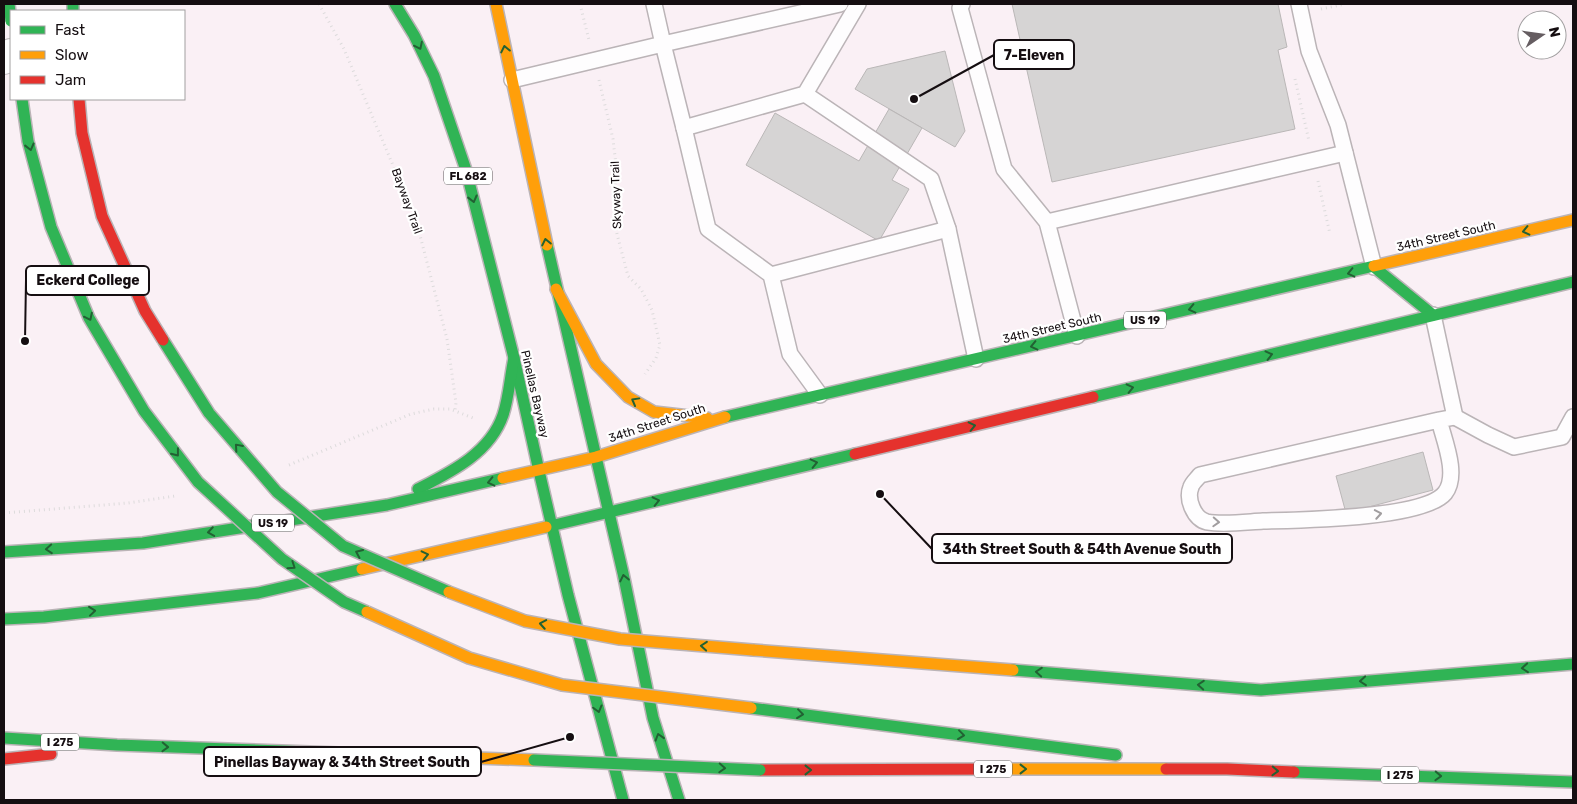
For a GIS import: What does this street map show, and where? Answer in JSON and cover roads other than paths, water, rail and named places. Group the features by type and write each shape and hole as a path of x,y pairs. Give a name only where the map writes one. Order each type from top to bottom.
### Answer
{"main road":[{"name":"Pinellas Bayway","path":"395,4 414,35 434,76 463,160 514,358 551,526 599,712 624,800"},
{"path":"496,4 556,289 623,573 653,718 678,800"},
{"path":"22,100 28,140 51,227 89,318 144,411 198,482 282,559 344,602 469,658 562,685 1226,769"},
{"path":"79,100 82,133 102,216 145,311 208,413 277,492 343,546 433,586 525,621 620,638 1260,690 1573,664"},
{"name":"34th Street South","path":"539,471 596,457 716,419 1573,220"},
{"path":"1374,267 1432,315"},
{"path":"4,619 44,617 258,593 608,513 1573,282"},
{"path":"556,289 596,364 628,397 654,412 716,419"},
{"path":"387,505 450,472 475,455 495,432 503,416 514,358"},
{"name":"US 19","path":"4,552 143,543 387,505 539,471"},
{"name":"I 275","path":"4,738 116,745 760,770 1226,769 1573,782"},
{"path":"4,759 116,745"}],"lane":[{"path":"654,4 708,229 770,275 790,354 820,395"},
{"path":"512,80 840,4"},
{"path":"684,128 805,94 858,4"},
{"path":"962,4 960,8 1004,169 1047,222 1077,336"},
{"path":"1299,4 1309,51 1338,125 1374,267"},
{"path":"805,94 932,179 948,229 976,359"},
{"path":"1047,222 1345,153"},
{"path":"770,275 948,229"},
{"path":"1432,315 1455,417"},
{"path":"1439,420 1451,469 1451,483 1444,494 1418,507 1370,516 1227,523 1205,521 1197,516 1191,505 1189,495 1191,486 1200,475 1439,420 1455,417 1514,447 1568,441 1573,417"}],"place":[{"name":"7-Eleven","path":"914,99"},
{"name":"Eckerd College","path":"25,341"},
{"name":"34th Street South & 54th Avenue South","path":"880,494"},
{"name":"Pinellas Bayway & 34th Street South","path":"570,737"}]}
